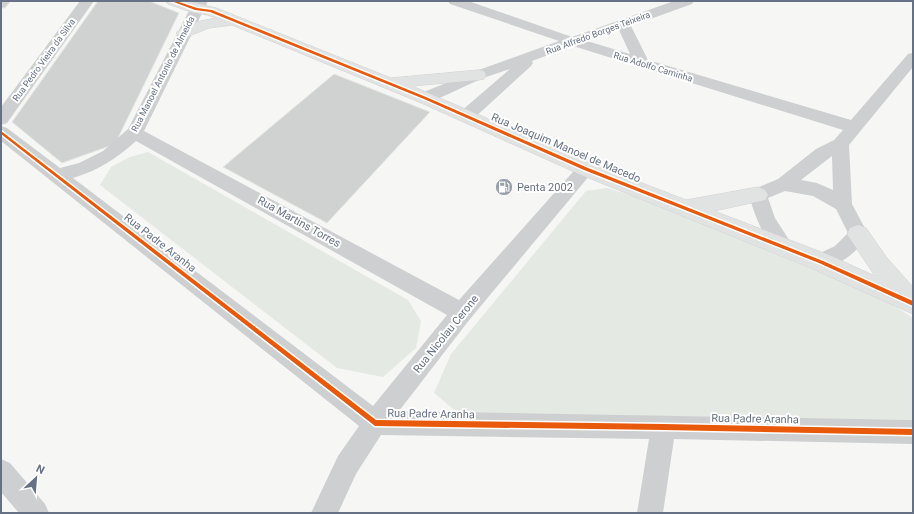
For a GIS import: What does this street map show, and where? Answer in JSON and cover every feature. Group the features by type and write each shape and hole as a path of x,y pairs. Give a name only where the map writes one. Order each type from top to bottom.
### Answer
{"street":[{"name":"Rua Pedro Vieira da Silva","path":"1,119 87,1"},
{"name":"Rua Joaquim Manoel de Macedo","path":"173,1 201,5 233,20 425,98 586,168 783,246 913,303"},
{"name":"Rua Adolfo Caminha","path":"455,1 574,42 853,127"},
{"name":"Rua Alfredo Borges Teixeira","path":"425,98 478,75 687,1"},
{"name":"Rua Manoel Antonio de Almeida","path":"57,176 85,168 109,155 135,132 184,33 201,5"},
{"path":"184,33 206,24 233,20"},
{"path":"623,24 642,63"},
{"name":"Rua Alfredo Borges Teixeira","path":"466,116 532,57"},
{"path":"686,208 758,195 784,184 822,153 840,144 913,57"},
{"path":"387,83 478,75"},
{"name":"Rua Padre Aranha","path":"1,132 375,423 913,432"},
{"name":"Rua Martins Torres","path":"135,132 462,312"},
{"path":"840,144 840,182 843,204 858,234 880,265 913,303"},
{"name":"Rua Nicolau Cerone","path":"324,513 348,465 375,423 462,312 586,168"},
{"path":"784,184 817,190 843,204"},
{"path":"758,195 762,213 768,226 783,246"},
{"path":"821,262 840,255 850,247 858,234"},
{"path":"650,513 663,427"},
{"path":"1,472 36,513"}],"shaded area":[{"path":"148,152 408,300 421,321 416,348 383,377 337,368 100,185 111,167 130,157"},
{"path":"607,188 636,197 882,298 913,318 913,420 458,413 434,393 451,354 586,191"}],"building":[{"path":"1,1 11,1 5,8 1,8"},
{"path":"98,1 149,1 179,13 115,144 62,163 12,122"},
{"path":"334,74 430,112 327,223 223,167"}],"cycle path":[{"path":"173,1 196,9 211,11 425,98 586,169 821,262 913,304"},
{"path":"1,132 375,423 913,432"}],"place":[{"name":"Penta 2002","path":"504,187"}]}
